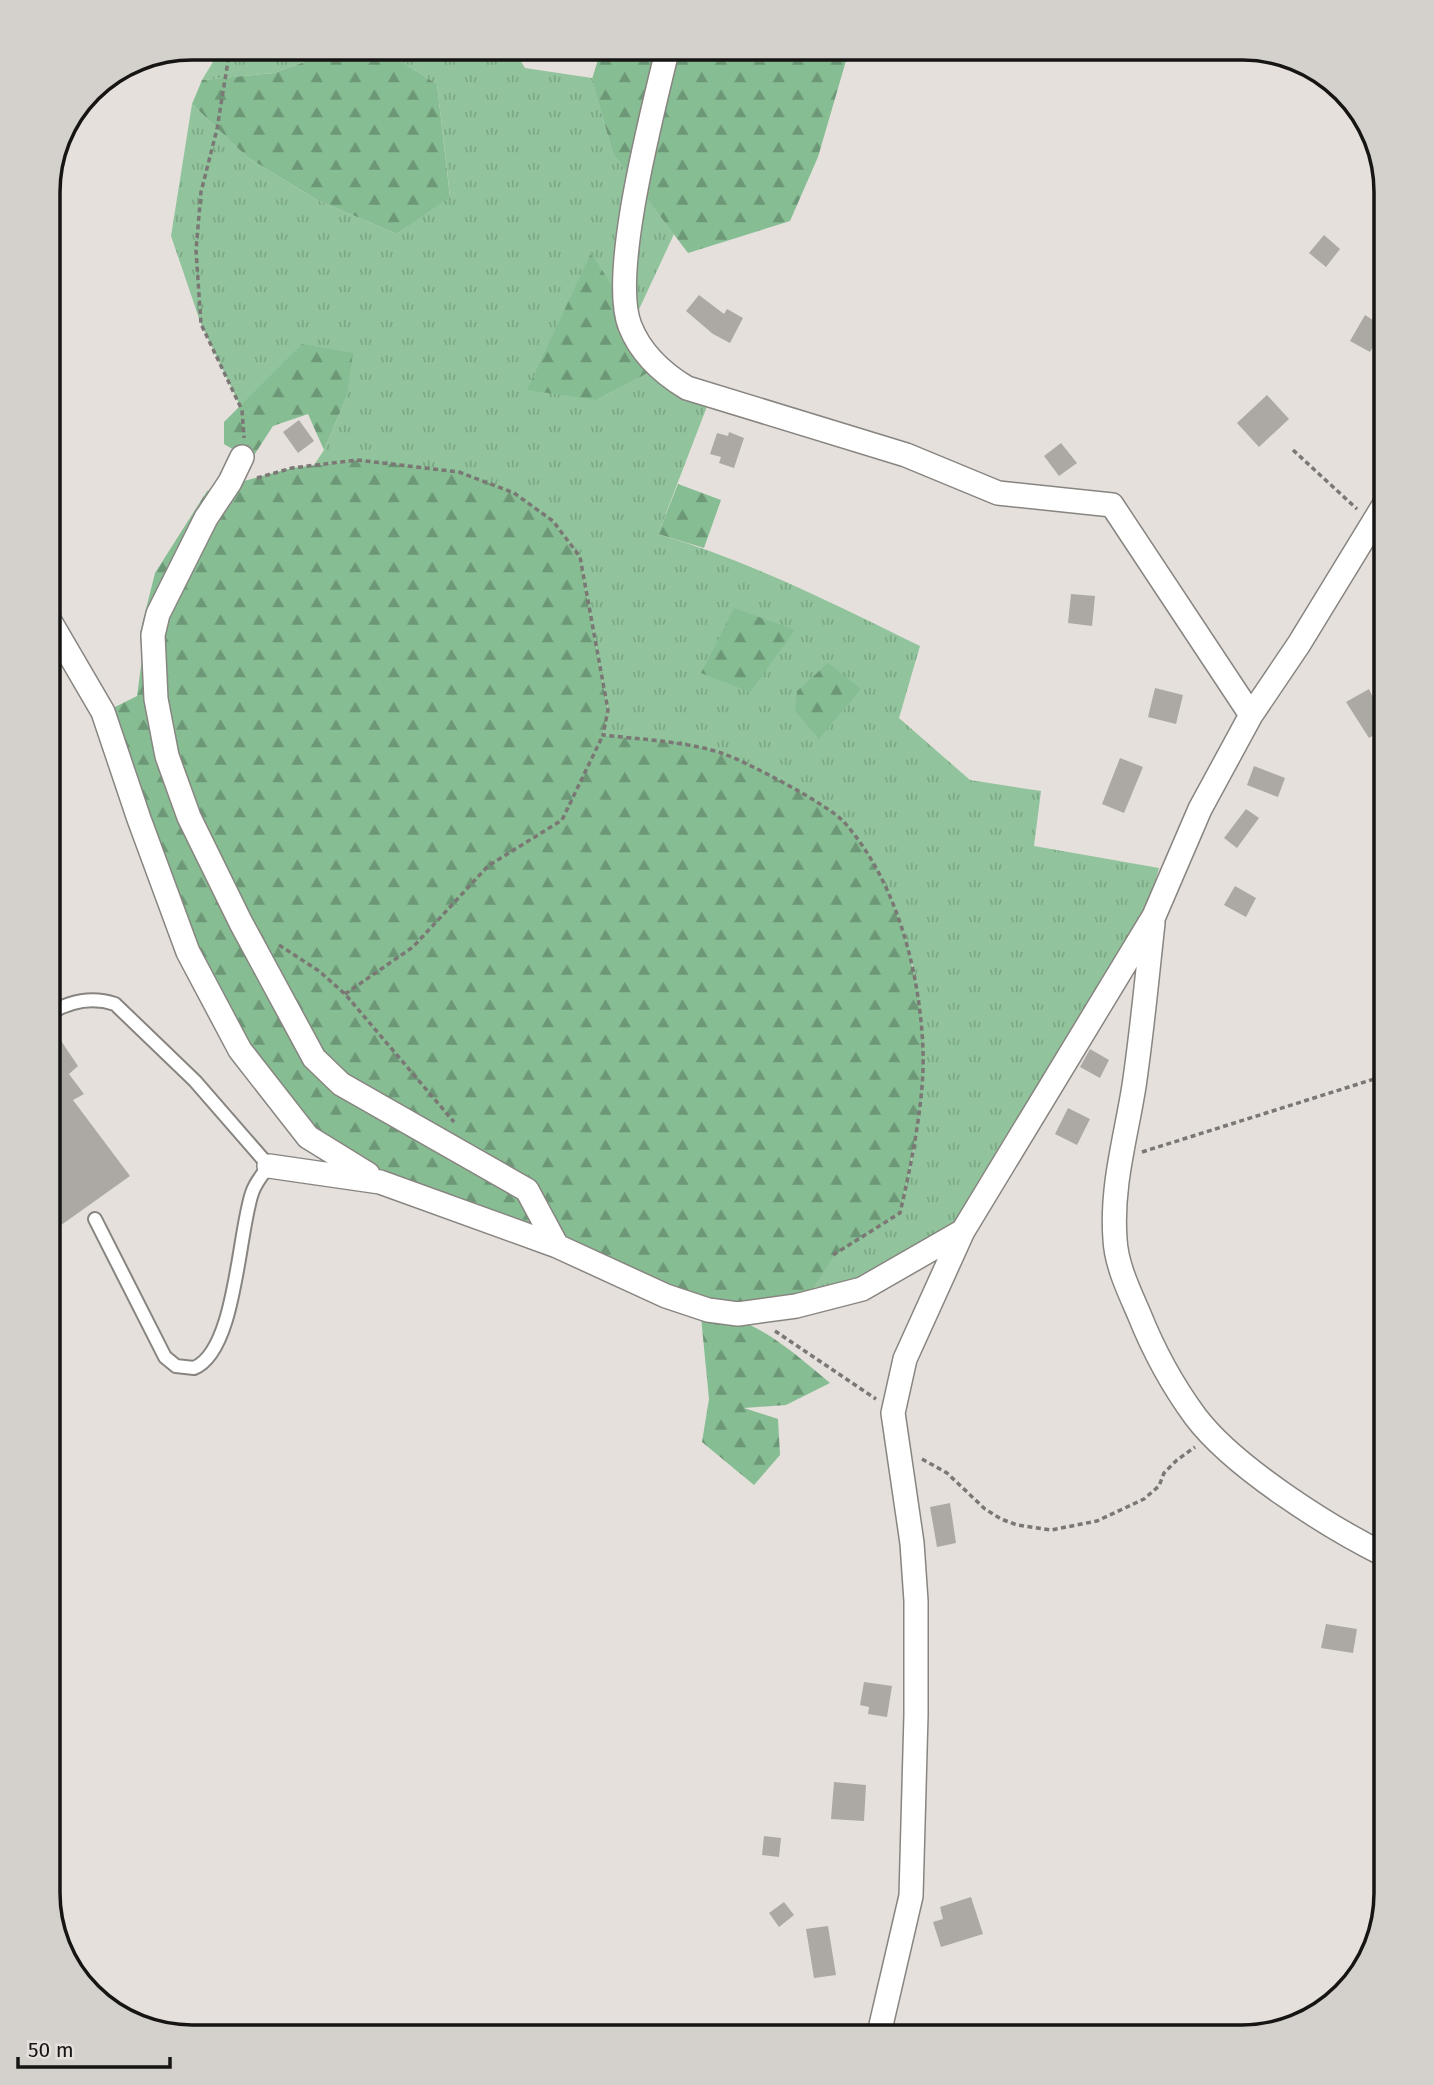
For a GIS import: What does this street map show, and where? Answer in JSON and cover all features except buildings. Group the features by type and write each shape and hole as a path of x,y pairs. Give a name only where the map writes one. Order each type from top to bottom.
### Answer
{"street":[{"path":"665,60 642,158 623,284 629,324 640,346 657,368 687,388 906,455 998,493 1112,505 1251,715"},
{"path":"242,457 230,482 206,517 158,614 153,655 167,756 189,817 241,923 314,1058 341,1084 527,1190 557,1246"},
{"path":"881,2025 911,1896 916,1601 912,1543 894,1437 895,1391 905,1359 963,1231 1154,916 1200,809 1251,715 1374,524"},
{"path":"60,638 103,712 188,951 240,1050 308,1137 380,1182"},
{"path":"1154,916 1134,1087 1119,1162 1115,1241 1127,1286 1168,1372 1196,1417 1211,1434 1238,1458 1338,1532 1374,1550"},
{"path":"269,1166 380,1182 557,1246 666,1296 708,1310 738,1314 802,1305 862,1289 963,1231"}],"lane":[{"path":"60,1008 79,1000 98,999 115,1004 195,1081 269,1166 251,1195 223,1331 212,1353 194,1368 176,1366 165,1357 95,1219"}],"path":[{"path":"228,60 217,129 201,192 196,250 201,324 242,410 242,457"},
{"path":"1293,450 1374,524"},
{"path":"230,482 292,468 357,460 459,472 514,493 553,521 580,557 608,709 603,735 562,820 488,866 413,947 345,994"},
{"path":"603,735 723,753 780,781 843,820 879,873 912,961 922,1038 913,1155 900,1213 834,1255"},
{"path":"241,923 319,971 345,994 463,1132"},
{"path":"1119,1162 1272,1108 1374,1079"},
{"path":"774,1331 881,1403"},
{"path":"894,1437 931,1466 947,1473 985,1509 1001,1519 1017,1525 1051,1530 1097,1521 1144,1499 1159,1486 1164,1473 1177,1460 1211,1434"}],"green space":[{"path":"214,60 310,60 274,73 202,80"},
{"path":"310,60 399,60 437,84 450,197 397,234 317,200 247,157 192,104 202,80 274,73"},
{"path":"399,60 520,60 525,68 592,78 613,154 674,234 597,400 657,368 711,396 658,534 758,570 920,646 899,718 970,780 1041,791 1034,846 1159,868 1148,909 960,1220 878,1279 811,1294 833,1255 900,1213 913,1155 923,1051 912,961 723,753 603,735 608,709 581,565 357,460 314,465 324,450 347,396 242,410 201,324 171,236 192,104 247,157 317,200 397,234 450,196 437,84"},
{"path":"598,60 846,60 818,157 790,221 688,253 613,154 592,79"},
{"path":"591,253 663,365 597,400 527,390"},
{"path":"302,344 353,353 347,396 324,450 308,414 273,426 251,460 224,444 224,422"},
{"path":"357,460 459,472 514,493 553,521 581,565 608,710 603,735 698,747 724,754 750,766 806,795 844,822 878,872 902,929 917,990 921,1020 922,1089 909,1174 900,1213 834,1255 804,1305 739,1302 685,1295 410,1188 310,1138 190,952 105,712 137,696 142,659 140,633 155,573 207,491 292,468"},
{"path":"678,484 721,500 704,548 658,534"},
{"path":"734,608 795,630 750,692 701,673"},
{"path":"828,663 861,689 819,739 795,711 797,691"},
{"path":"700,1307 739,1320 770,1336 830,1383 786,1405 744,1408 778,1419 780,1455 754,1485 702,1442 709,1399"}]}
